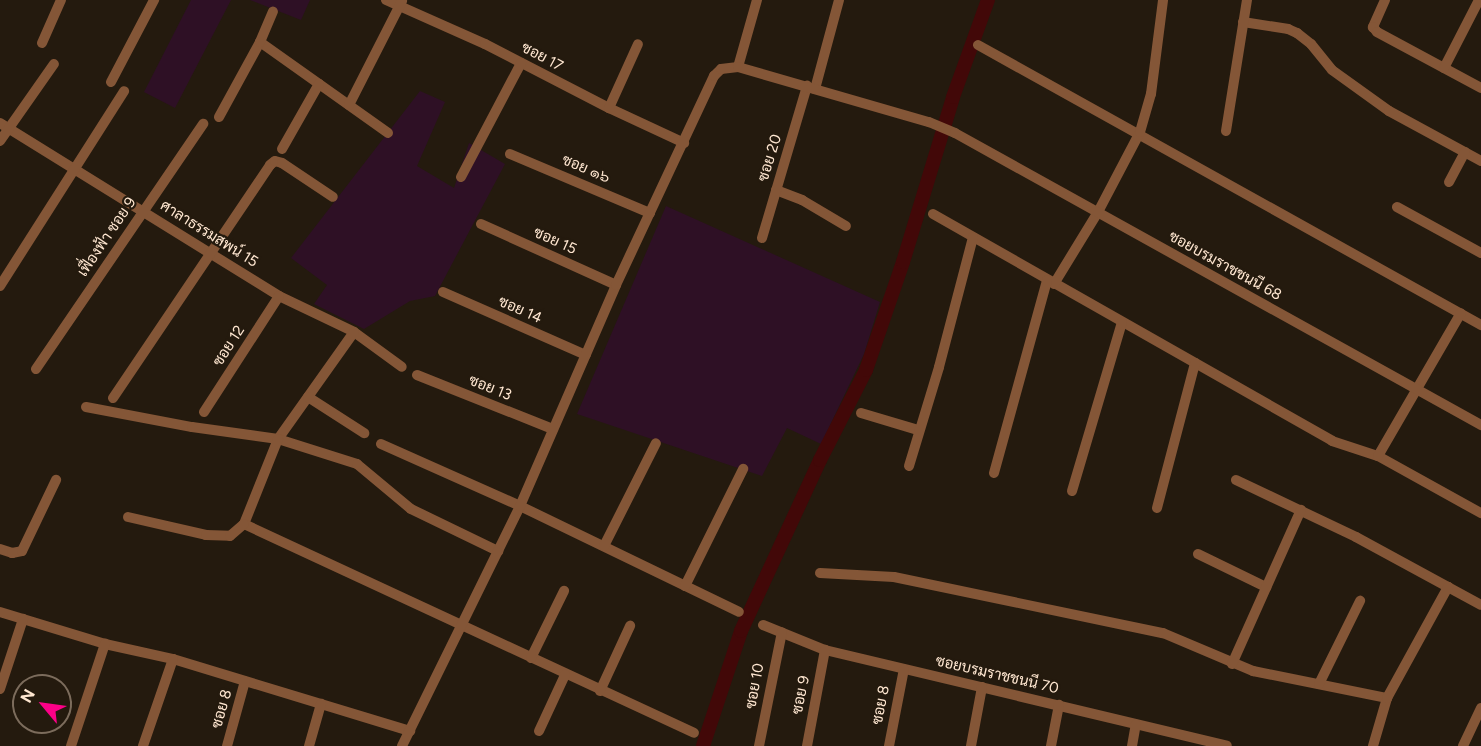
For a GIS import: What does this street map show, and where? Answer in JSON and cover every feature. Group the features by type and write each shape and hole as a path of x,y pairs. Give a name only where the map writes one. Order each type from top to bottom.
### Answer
{"street":[{"path":"42,43 61,0"},
{"path":"111,82 154,0"},
{"name":"ซอย 17","path":"386,0 401,3 609,108 684,143"},
{"path":"402,746 520,506 616,285 714,76 721,69 738,67 757,0"},
{"name":"ซอย 20","path":"762,238 838,0"},
{"path":"994,473 1050,282 1098,212 1140,132 1151,94 1163,0"},
{"path":"1226,131 1247,0"},
{"path":"1385,0 1373,27 1481,88"},
{"path":"1444,68 1479,0"},
{"path":"349,105 401,3"},
{"path":"219,117 260,42 273,12"},
{"path":"1243,22 1288,29 1297,33 1311,44 1332,70 1389,111 1481,160"},
{"path":"260,42 388,133"},
{"path":"609,108 638,44"},
{"path":"978,45 1140,132 1481,325"},
{"path":"460,177 522,63"},
{"path":"0,141 4,125 54,64"},
{"name":"ซอยบรมราชชนนี 68","path":"738,67 928,122 955,133 1481,425"},
{"path":"282,149 319,84"},
{"path":"0,286 124,91"},
{"name":"เฟื่องฟ้า ซอย 9","path":"36,369 203,124"},
{"name":"ศาลาธรรมสพน์ 15","path":"4,125 279,296 354,332 402,368"},
{"path":"1449,182 1464,152"},
{"name":"ซอย ๑๖","path":"510,154 650,213"},
{"path":"113,398 275,161 333,197"},
{"path":"776,190 810,204 846,226"},
{"path":"1397,207 1481,253"},
{"path":"933,214 1332,441 1378,456 1481,513"},
{"name":"ซอย 15","path":"481,224 616,285"},
{"path":"909,466 918,430 939,367 973,237"},
{"name":"ซอย 14","path":"443,292 586,355"},
{"name":"ซอย 12","path":"204,412 279,296"},
{"path":"1378,456 1461,313"},
{"path":"1072,491 1122,322"},
{"path":"128,517 218,536 230,536 244,524 278,440 354,332"},
{"path":"1157,508 1195,363"},
{"name":"ซอย 13","path":"417,375 553,429"},
{"path":"308,397 364,433"},
{"path":"86,407 278,440 357,464 411,509 498,551"},
{"path":"861,414 918,430"},
{"path":"604,546 656,443"},
{"path":"381,444 520,506 739,612"},
{"path":"685,586 743,469"},
{"path":"0,549 12,553 22,551 56,480"},
{"path":"1236,480 1301,510 1481,605"},
{"path":"1232,664 1301,510"},
{"path":"244,524 694,733"},
{"path":"1198,554 1266,587"},
{"path":"820,573 894,577 1163,633 1232,664 1387,698"},
{"path":"1373,746 1387,698 1448,587"},
{"path":"531,658 564,591"},
{"path":"1319,684 1360,601"},
{"path":"0,612 105,644 173,659 410,731"},
{"path":"0,689 23,619"},
{"name":"ซอยบรมราชชนนี 70","path":"763,625 825,650 1059,705 1210,744 1227,746"},
{"path":"600,691 630,626"},
{"name":"ซอย 10","path":"759,746 782,632"},
{"path":"71,746 105,644"},
{"name":"ซอย 9","path":"807,746 825,650"},
{"path":"143,746 173,659"},
{"name":"ซอย 8","path":"889,746 904,669"},
{"path":"539,731 565,675"},
{"name":"ซอย 8","path":"226,746 245,681"},
{"path":"971,746 982,687"},
{"path":"309,746 321,704"},
{"path":"1051,746 1059,705"},
{"path":"1463,746 1481,708"},
{"path":"1132,746 1136,724"}],"shaded area":[{"path":"191,0 231,0 175,108 144,92"},
{"path":"250,0 310,0 301,20"},
{"path":"420,91 445,102 417,166 454,188 469,143 505,164 435,296 410,301 364,329 314,304 327,285 291,258"},
{"path":"666,206 880,302 864,354 821,444 787,428 762,476 577,414"}],"waterway":[{"path":"703,746 741,631 820,460 866,370 903,262 953,97 988,0"}]}
